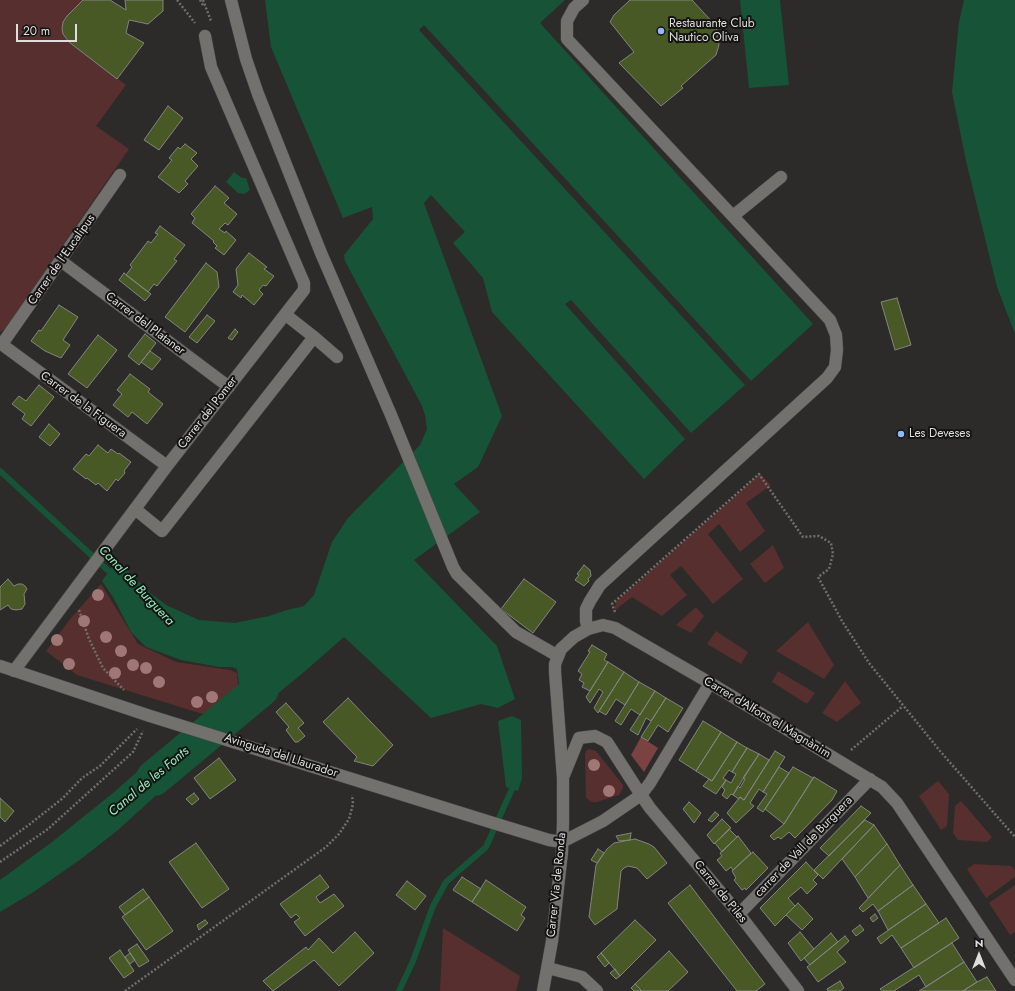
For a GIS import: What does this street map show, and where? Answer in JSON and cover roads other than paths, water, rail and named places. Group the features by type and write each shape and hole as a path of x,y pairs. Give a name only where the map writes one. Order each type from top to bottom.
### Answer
{"street":[{"path":"231,0 246,59 258,94 321,253 391,415 453,568 457,574 516,632 558,656"},
{"path":"583,0 574,8 567,21 567,39 830,320 836,335 837,350 835,367 821,383 600,585 586,609 586,622 588,629"},
{"name":"Carrer del Pomer","path":"14,671 167,466 304,290 304,283 211,67 205,36"},
{"name":"Carrer de l'Eucalipus","path":"1,344 61,261 120,175"},
{"path":"732,216 781,177"},
{"name":"Carrer del Plataner","path":"61,261 229,387"},
{"path":"286,315 338,357"},
{"path":"135,509 162,531 314,337"},
{"name":"Carrer de la Figuera","path":"1,344 167,466"},
{"name":"Carrer d'Alfons el Magnànim","path":"563,778 555,672 558,656 567,643 588,629 603,625 615,628 710,683 882,787 897,803 1015,980"},
{"name":"Avinguda del Llaurador","path":"0,666 150,716 505,827 549,840 562,842"},
{"path":"562,842 603,821 641,794 650,783 710,683"},
{"name":"Carrer de Piles","path":"563,778 579,738 595,736 607,742 650,808 739,914 798,991"},
{"name":"Carrer Via de Ronda","path":"543,991 552,941 562,842 564,798 563,778"},
{"name":"carrer de Vall de Burguera","path":"739,914 870,779"},
{"path":"548,968 582,977 597,991"}],"water":[{"path":"265,0 565,0 540,23 813,324 751,381 424,25 419,30 745,385 691,433 571,300 565,304 685,439 644,479 492,312 483,278 453,243 465,232 431,195 424,203 502,416 478,467 454,484 480,512 414,560 497,646 515,699 498,708 481,704 431,718 344,637 237,727 206,715 236,689 239,684 237,669 181,660 146,647 131,632 113,597 102,581 117,560 150,593 168,606 199,620 235,623 269,616 304,606 314,595 332,542 348,518 420,445 427,429 422,406 345,261 344,255 373,219 372,207 343,218 271,47"},
{"path":"740,0 780,0 789,85 749,88"},
{"path":"964,0 1015,0 1015,334 997,287 966,161 952,92 959,22"},
{"path":"234,172 242,178 246,178 250,190 244,194 238,193 226,182"},
{"path":"512,716 521,720 522,778 518,791 506,787 498,721"},
{"path":"173,740 206,750 118,830 81,859 32,893 0,912 0,880 52,842 113,793"}],"waterway":[{"name":"Canal de Burguera","path":"0,471 114,576"},
{"name":"Canal de les Fonts","path":"154,778 261,689"},
{"path":"399,991 413,961 433,906 446,882 486,847 512,789"}],"place":[{"name":"Restaurante Club Nautico Oliva","path":"661,31"},
{"name":"Les Deveses","path":"901,434"}]}
